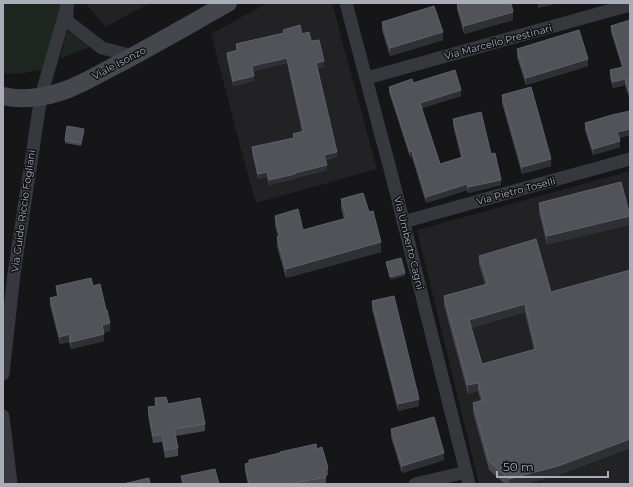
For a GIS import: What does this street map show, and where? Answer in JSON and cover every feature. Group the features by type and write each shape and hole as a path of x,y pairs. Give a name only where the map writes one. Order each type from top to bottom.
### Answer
{"main road":[{"name":"Viale Isonzo","path":"3,96 28,99 67,90 133,56 228,3"}],"street":[{"name":"Via Umberto Cagni","path":"346,3 367,78 468,478"},
{"path":"67,5 67,21 102,48 133,56"},
{"name":"Via Guido Riccio Fogliani","path":"3,374 14,274 41,96 67,5"},
{"name":"Via Marcello Prestinari","path":"367,78 630,5"},
{"name":"Via Pietro Toselli","path":"403,222 630,159"},
{"path":"3,416 10,484"},
{"path":"415,484 468,478"}],"shaded area":[{"path":"3,3 66,3 48,69 16,74 3,73"},
{"path":"86,3 150,3 105,27"},
{"path":"267,3 332,3 377,169 256,203 211,34"},
{"path":"67,31 90,47 60,59"},
{"path":"630,171 630,484 479,484 417,230"}],"building":[{"path":"457,3 511,3 513,12 464,26"},
{"path":"434,6 443,32 390,48 382,22"},
{"path":"630,20 630,94 625,79 613,82 610,70 623,67 611,26"},
{"path":"300,25 302,34 309,32 311,41 319,40 324,61 316,63 337,152 324,155 327,165 269,180 267,172 258,174 252,147 294,138 293,134 304,131 287,58 252,66 254,76 233,81 227,53 238,50 236,44 284,33 283,30"},
{"path":"579,30 588,59 526,78 517,49"},
{"path":"455,70 461,90 420,103 440,164 463,157 453,119 481,112 491,154 495,153 501,180 468,187 467,184 426,197 412,151 410,152 389,87 412,79 413,83"},
{"path":"531,87 551,159 522,167 502,95"},
{"path":"630,111 630,129 617,132 620,141 593,149 585,123"},
{"path":"67,126 84,129 81,143 65,140"},
{"path":"621,182 630,216 547,236 539,203"},
{"path":"363,193 369,212 373,211 381,242 286,269 277,237 280,236 275,216 298,209 303,230 347,218 341,199"},
{"path":"536,239 551,292 630,270 630,439 558,466 509,479 489,461 473,403 483,400 478,383 468,385 444,296 488,284 479,256","holes":["525,304 536,349 482,364 469,320"]},
{"path":"401,258 405,273 390,277 386,262"},
{"path":"91,278 93,286 100,284 110,323 102,325 104,334 71,342 69,334 60,337 50,298 58,296 56,286"},
{"path":"394,296 419,399 398,404 372,301"},
{"path":"166,397 168,404 200,398 205,424 174,429 178,448 165,450 162,434 153,436 148,407 156,406 155,398"},
{"path":"434,417 444,453 402,466 391,429"},
{"path":"316,444 317,449 322,447 328,468 324,469 326,477 294,484 249,484 245,464 249,463 249,460"},
{"path":"215,469 219,484 183,484 181,476"},
{"path":"149,478 150,484 123,484"}]}
